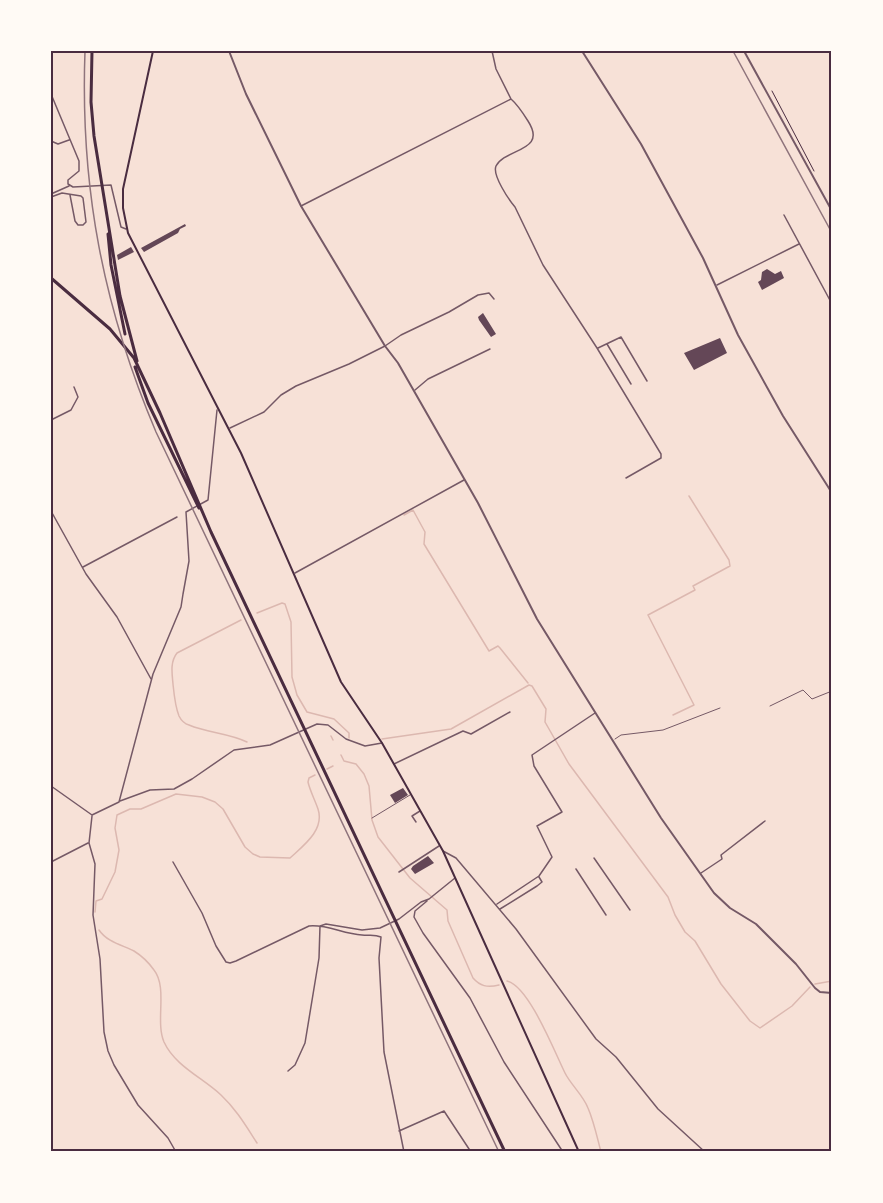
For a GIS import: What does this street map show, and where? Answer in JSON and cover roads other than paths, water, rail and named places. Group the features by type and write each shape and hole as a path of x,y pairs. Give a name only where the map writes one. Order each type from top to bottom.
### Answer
{"highway":[{"path":"92,51 93,127 124,313 140,369"},
{"path":"108,223 111,265 125,334"},
{"path":"51,278 110,329 129,350 140,369 189,478 204,517"},
{"path":"135,367 144,393 175,461 204,517 505,1152"}],"main road":[{"path":"153,51 123,189 127,229 188,353 229,428 341,681 382,743 443,851 579,1152"}],"street":[{"path":"228,51 301,206 385,346 398,363 465,480 537,620 661,818 714,893 730,908 756,924 796,964 815,988 825,993 832,993"},
{"path":"492,51 496,69 511,99 531,127 533,137 524,148 497,164 495,170 498,178 543,265 661,454 661,458 626,478"},
{"path":"582,51 641,144 689,230 746,350 783,416 832,493"},
{"path":"744,51 832,211"},
{"path":"51,94 80,164 77,173 68,180 69,186"},
{"path":"301,206 511,99"},
{"path":"51,141 58,144 70,139"},
{"path":"51,196 69,186 107,184 113,189 121,227 127,229"},
{"path":"51,196 62,193 81,196 86,217 83,225 78,225 75,221 70,195"},
{"path":"784,215 832,304"},
{"path":"716,285 799,244"},
{"path":"229,428 264,412 296,386 385,346 401,335 478,295 489,293 494,299"},
{"path":"597,349 621,337 647,381"},
{"path":"607,344 631,384"},
{"path":"414,391 428,379 490,348"},
{"path":"51,420 72,408 78,397 74,387"},
{"path":"119,802 151,680 181,606 189,561 186,512 205,502 209,497 218,408"},
{"path":"293,574 465,480"},
{"path":"51,511 82,567 117,617 151,680"},
{"path":"82,567 177,517"},
{"path":"394,764 464,731 471,734 510,712"},
{"path":"496,905 539,876 552,857 537,826 562,812 534,766 532,755 596,712"},
{"path":"92,815 150,790 174,789 185,784 237,749 265,747 307,728 324,724 332,727 346,739 365,746 382,743"},
{"path":"51,786 92,815"},
{"path":"416,822 412,816 421,810"},
{"path":"92,815 89,843 95,864 93,915 100,959 104,1032 108,1051 138,1106 168,1138 176,1151 172,1152"},
{"path":"701,873 722,859 722,855 765,821"},
{"path":"51,862 89,843"},
{"path":"399,872 440,845"},
{"path":"443,851 451,853 456,858 516,929 596,1039 616,1057 658,1109 705,1152"},
{"path":"594,858 630,910"},
{"path":"173,862 202,913 216,946 226,962 230,963 309,926 321,924 362,930 382,927 399,919 421,902 428,900"},
{"path":"576,869 606,915"},
{"path":"499,909 542,882 539,876"},
{"path":"455,878 415,911 415,919 436,954 470,998 504,1062 562,1152"},
{"path":"288,1071 295,1065 305,1043 318,966 320,945 318,931 321,924"},
{"path":"321,924 345,933 363,936 376,935 381,938 379,958 384,1052 404,1152"},
{"path":"399,1131 444,1111 471,1152"}],"lane":[{"path":"770,706 804,690 812,699 832,691"},
{"path":"613,740 621,735 663,730 720,708"},
{"path":"372,818 411,794"}],"waterway":[{"path":"673,715 694,705 648,615 695,590 693,586 730,566 729,560 689,496"},
{"path":"404,515 413,510 425,532 424,544 489,651 498,646 528,683"},
{"path":"257,613 282,603 285,604 291,622 292,677 297,695 307,712 334,719 349,733 349,738"},
{"path":"241,620 177,653 173,660 172,672 174,696 179,716 183,722 196,728 247,742"},
{"path":"382,739 451,729 529,685 532,686 546,709 545,722 569,764 668,897 685,932 695,941 721,984 750,1021 760,1028 792,1006 810,987"},
{"path":"331,736 333,740"},
{"path":"341,755 344,761 356,764 364,774 369,786 372,820 378,837 410,878 447,910 448,921 473,978 484,986 499,985"},
{"path":"327,769 333,766"},
{"path":"95,912 96,901 102,899 115,872 119,850 115,828 117,815 130,809 141,809 176,794 202,797 215,802 223,809 245,847 253,854 260,857 290,858 316,831 318,809 308,782 309,778 315,775"},
{"path":"99,930 110,940 137,953 154,970 160,986 164,1042 182,1065 226,1100 257,1143"},
{"path":"507,981 524,995 532,1007 570,1082 586,1103 601,1152"},
{"path":"815,984 832,981"}],"railway":[{"path":"85,51 84,101 91,198 109,292 138,385 156,432 499,1152"},
{"path":"733,51 832,233"}]}
